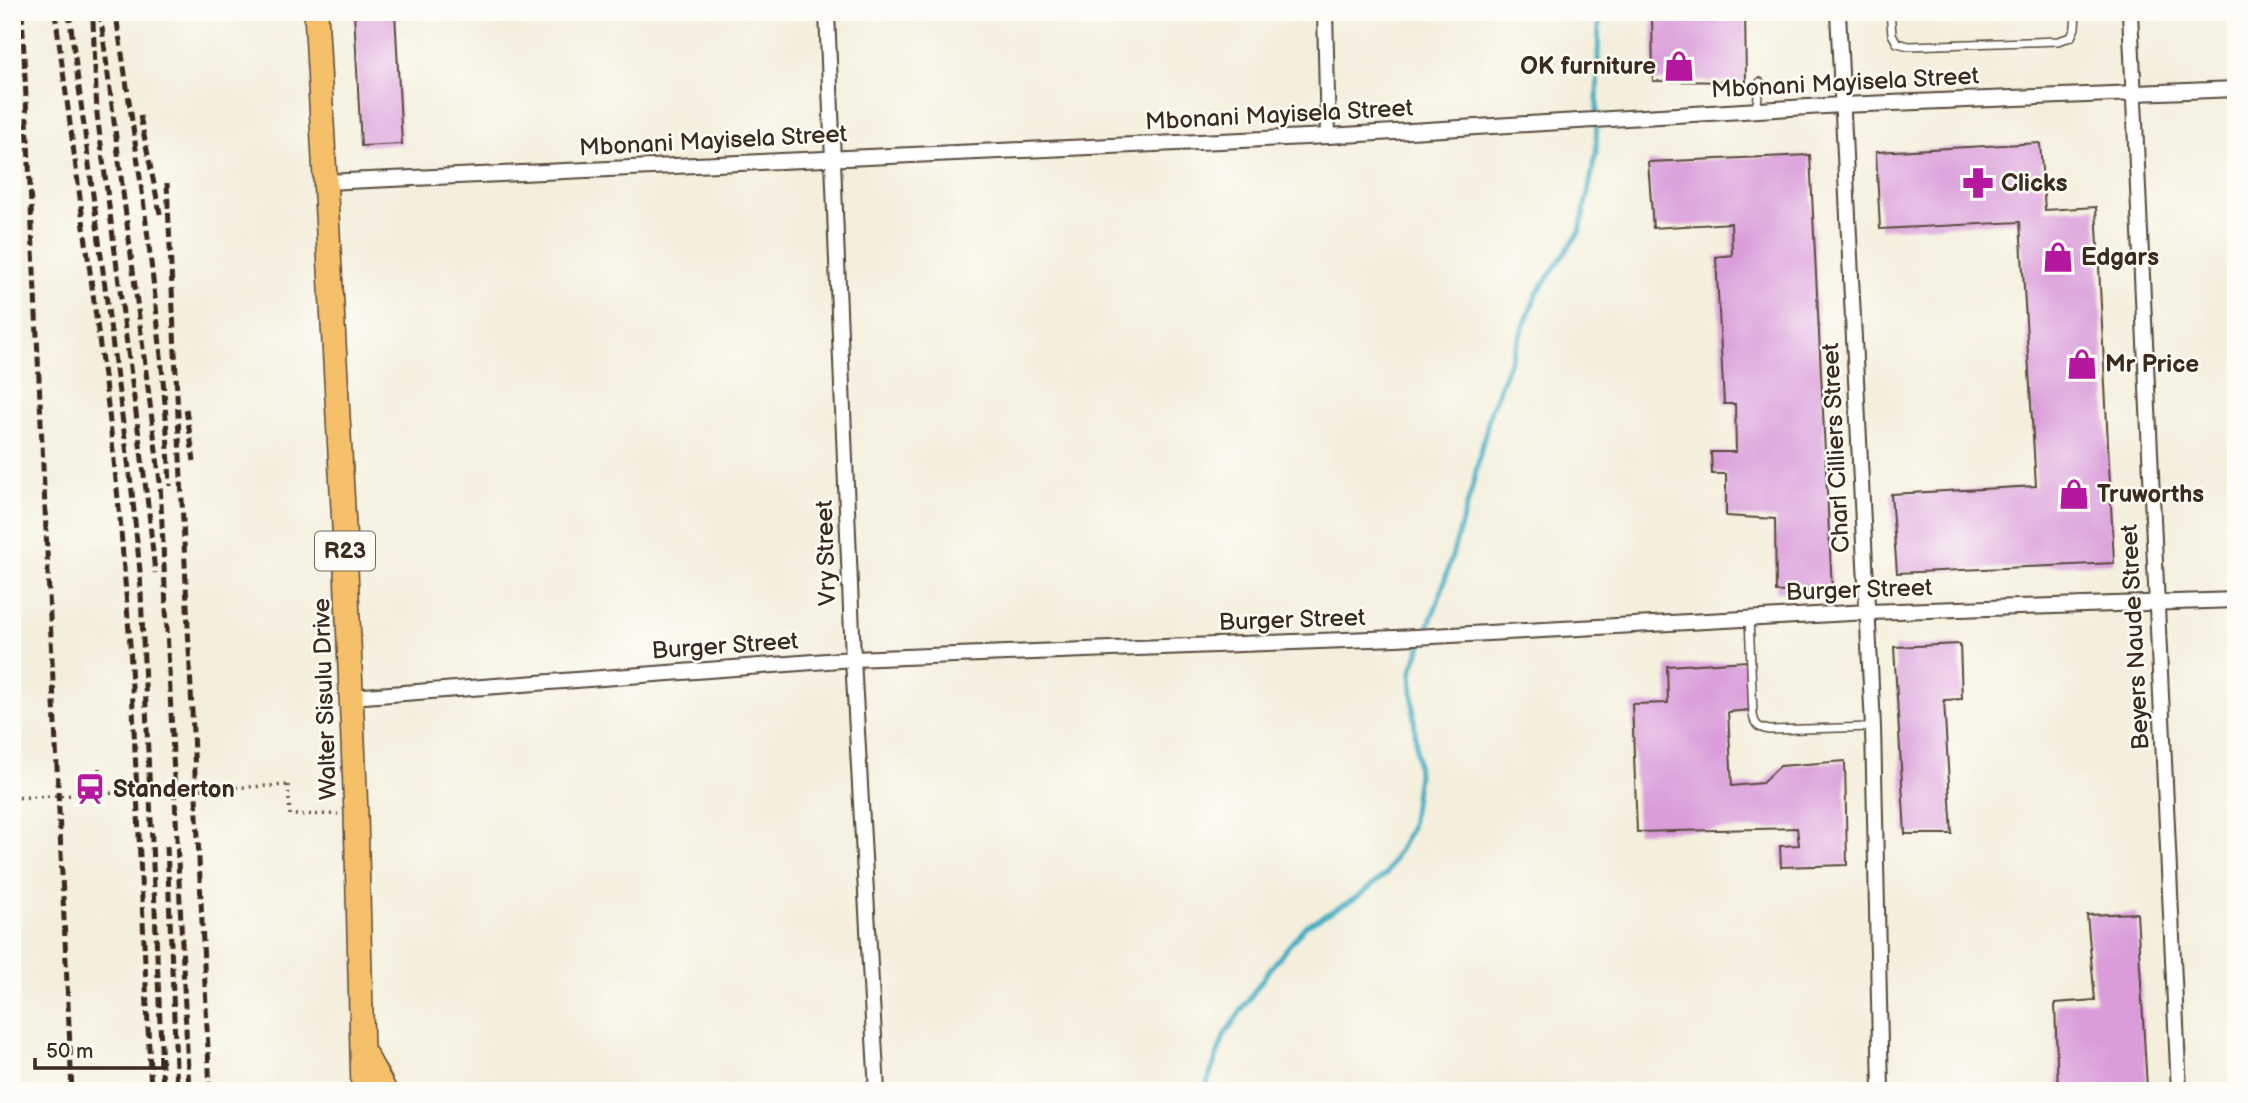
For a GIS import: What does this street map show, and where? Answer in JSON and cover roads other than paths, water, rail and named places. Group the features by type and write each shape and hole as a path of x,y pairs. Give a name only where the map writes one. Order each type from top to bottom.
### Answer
{"main road":[{"name":"Walter Sisulu Drive","path":"316,12 351,697 363,1091"},
{"path":"362,1047 385,1091"}],"street":[{"name":"Vry Street","path":"827,12 853,659 876,1087"},
{"path":"1325,12 1328,136"},
{"name":"Charl Cilliers Street","path":"1838,12 1873,727 1881,1091"},
{"name":"Beyers Naude Street","path":"2130,12 2179,1091"},
{"name":"Mbonani Mayisela Street","path":"325,182 1328,136 1842,105 2236,89"},
{"name":"Burger Street","path":"351,697 853,659 1396,638 1868,612 2236,600"}],"lane":[{"path":"1890,12 1892,34 1897,43 1909,46 2058,41 2071,37 2076,12"},
{"path":"1756,110 1759,82"},
{"path":"1749,618 1753,715 1754,723 1759,728 1873,727"},
{"path":"852,1091 876,1087"}],"waterway":[{"path":"1204,1091 1225,1034 1269,970 1305,926 1356,898 1386,874 1411,827 1418,774 1411,672 1441,593 1472,488 1491,409 1537,293 1580,231 1596,153 1599,12"}],"railway":[{"path":"22,12 72,1091"},
{"path":"55,12 109,413 120,518 130,644 151,1091"},
{"path":"69,12 140,571 163,1091"},
{"path":"100,12 160,482 189,1091"},
{"path":"93,21 97,114 155,573"},
{"path":"117,22 150,253 170,486"},
{"path":"140,116 161,218"},
{"path":"167,183 210,1091"},
{"path":"186,409 194,461"},
{"path":"167,846 177,1091"}],"place":[{"name":"OK furniture","path":"1679,66"},
{"name":"Clicks","path":"1978,183"},
{"name":"Edgars","path":"2058,257"},
{"name":"Mr Price","path":"2082,364"},
{"name":"Truworths","path":"2074,494"},
{"name":"Standerton","path":"90,789"}]}
